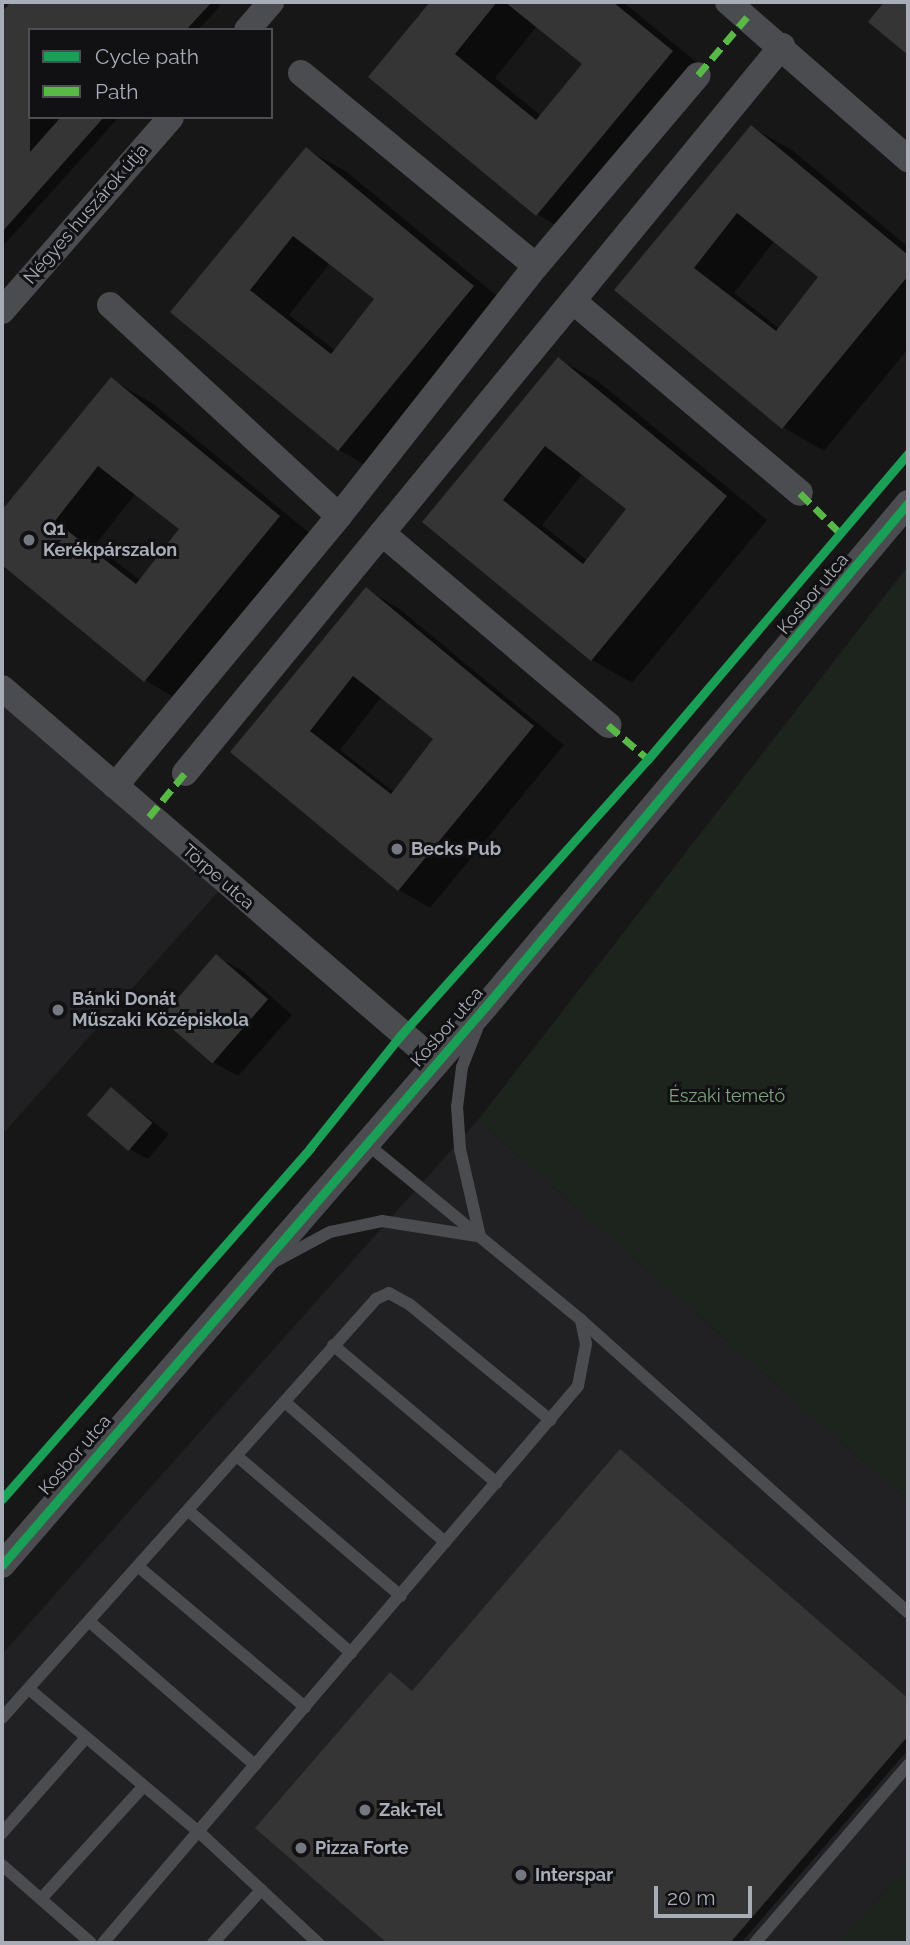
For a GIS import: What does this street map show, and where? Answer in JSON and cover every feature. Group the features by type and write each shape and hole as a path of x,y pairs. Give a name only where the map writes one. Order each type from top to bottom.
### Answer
{"street":[{"path":"249,28 271,2"},
{"path":"728,2 782,46 908,159"},
{"path":"185,773 782,46"},
{"path":"301,73 536,266"},
{"path":"115,786 339,516 536,266 698,75"},
{"name":"Négyes huszárok útja","path":"2,311 169,119"},
{"path":"573,300 800,493"},
{"path":"110,305 339,516"},
{"name":"Kosbor utca","path":"2,1565 485,1007 908,503"},
{"path":"382,533 608,725"},
{"name":"Törpe utca","path":"2,688 437,1063"}],"lane":[{"path":"480,1237 460,1149 457,1106 462,1067 485,1007"},
{"path":"367,1144 580,1320 908,1612"},
{"path":"256,1273 330,1232 383,1221 480,1237"},
{"path":"2,1718 190,1512 376,1298 389,1293 409,1304 551,1420"},
{"path":"103,1943 578,1386 586,1344 580,1320"},
{"path":"333,1345 497,1483"},
{"path":"285,1402 446,1542"},
{"path":"238,1457 401,1596"},
{"path":"190,1512 351,1653"},
{"path":"140,1568 305,1707"},
{"path":"91,1623 255,1765"},
{"path":"29,1689 85,1739 199,1832 314,1942"},
{"path":"2,1833 85,1739"},
{"path":"755,1943 908,1765"},
{"path":"41,1899 143,1787"},
{"path":"2,1865 91,1943"},
{"path":"213,1943 261,1890"}],"shaded area":[{"name":"Bánki Donát Műszaki Középiskola","path":"2,688 225,884 2,1135"},
{"path":"478,1120 908,1501 908,1865 838,1943 2,1943 2,1654"}],"green space":[{"name":"Északi temető","path":"908,566 908,1501 478,1120"},
{"path":"908,1865 908,1943 838,1943"}],"building":[{"path":"11,2 212,2 188,28 28,28 30,152 59,119 102,119 2,232 2,12"},
{"path":"430,2 497,2 455,54 536,120 582,64 505,2 613,2 673,51 536,216 368,77"},
{"path":"884,2 908,2 908,55 868,22"},
{"path":"751,125 908,255 908,276 782,429 614,290","holes":["737,213 818,277 776,331 694,268"]},
{"path":"306,147 474,286 338,451 170,312","holes":["293,236 374,299 331,354 250,290"]},
{"path":"558,357 727,496 591,661 422,522","holes":["545,446 626,509 583,564 503,500"]},
{"path":"111,377 280,516 144,682 2,565 2,510","holes":["98,466 179,529 136,584 55,521"]},
{"path":"366,587 534,726 398,891 230,752","holes":["353,676 433,739 391,794 310,731"]},
{"path":"216,954 268,999 212,1063 160,1018"},
{"path":"111,1087 153,1123 128,1151 87,1115"},
{"path":"620,1449 908,1698 908,1736 730,1943 387,1943 255,1828 390,1672 412,1691"}],"marked path":[{"path":"698,75 747,17"},
{"path":"800,493 842,535"},
{"path":"608,725 648,759"},
{"path":"149,817 185,773"}],"cycle path":[{"path":"2,1499 310,1148 400,1036 648,759 908,453"},
{"path":"2,1565 485,1007 908,503"}],"place":[{"name":"Q1 Kerékpárszalon","path":"29,540"},
{"name":"Becks Pub","path":"397,849"},
{"name":"Bánki Donát Műszaki Középiskola","path":"58,1010"},
{"name":"Zak-Tel","path":"365,1810"},
{"name":"Pizza Forte","path":"301,1848"},
{"name":"Interspar","path":"521,1875"}]}
